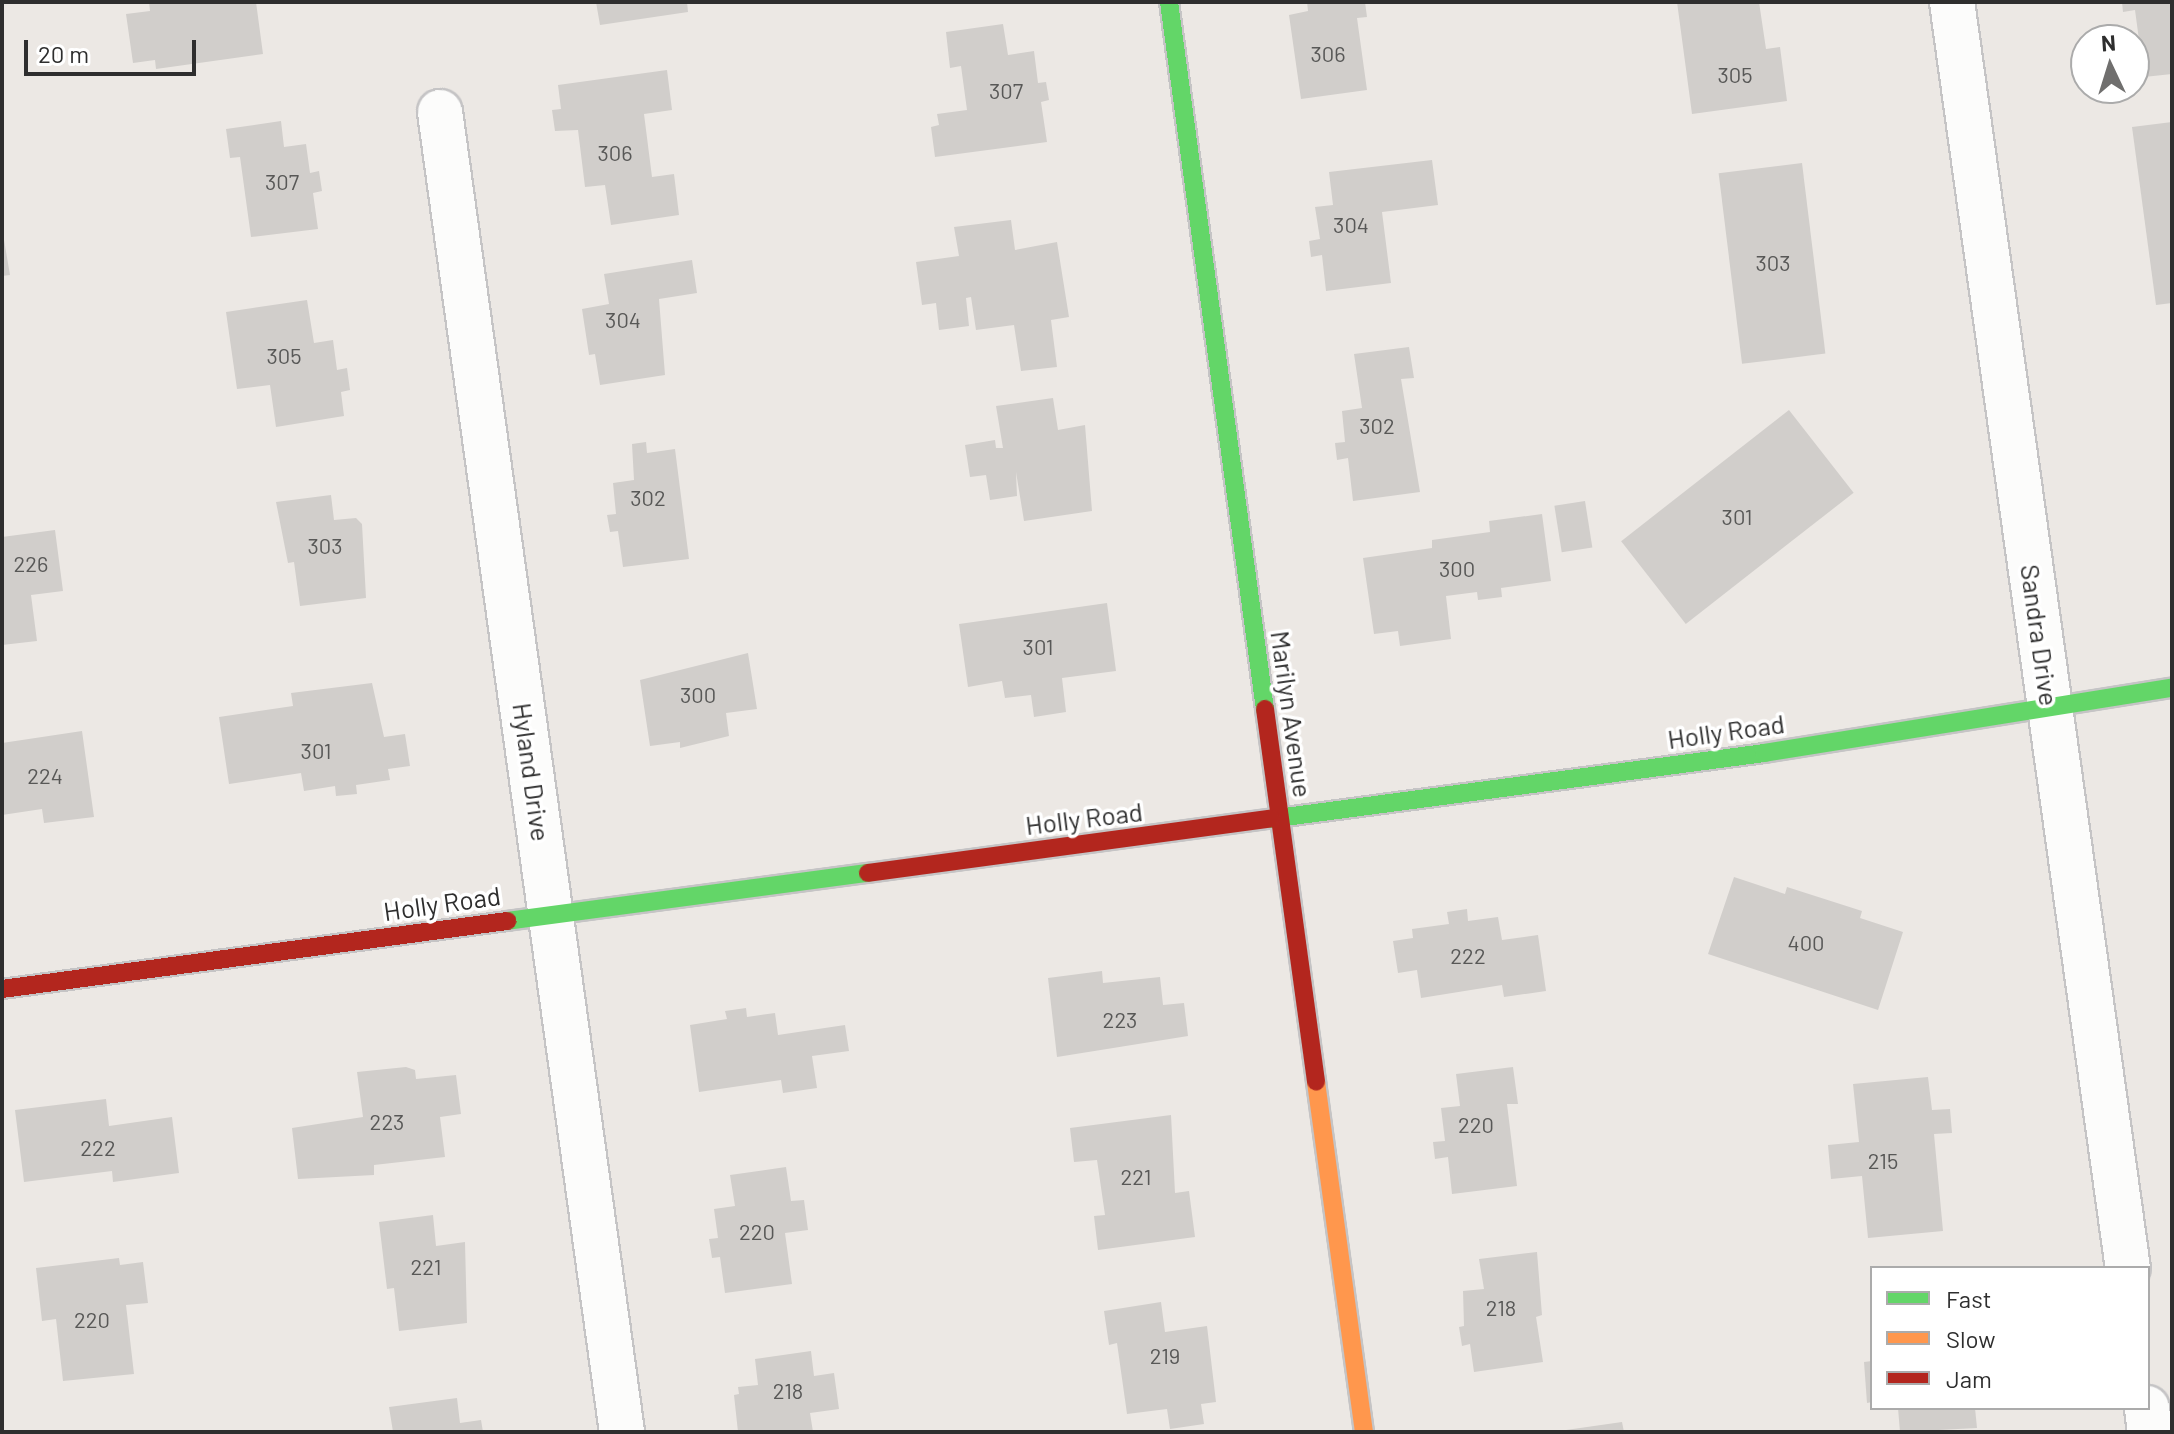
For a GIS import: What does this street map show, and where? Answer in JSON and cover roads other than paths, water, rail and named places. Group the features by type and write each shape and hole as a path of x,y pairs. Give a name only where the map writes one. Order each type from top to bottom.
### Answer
{"street":[{"name":"Marilyn Avenue","path":"1169,2 1364,1432"},
{"name":"Sandra Drive","path":"1952,2 2128,1266"},
{"name":"Hyland Drive","path":"440,112 622,1432"},
{"name":"Holly Road","path":"2,989 1280,819 2050,710 2172,688"},
{"path":"2147,1410 2150,1432"}]}
